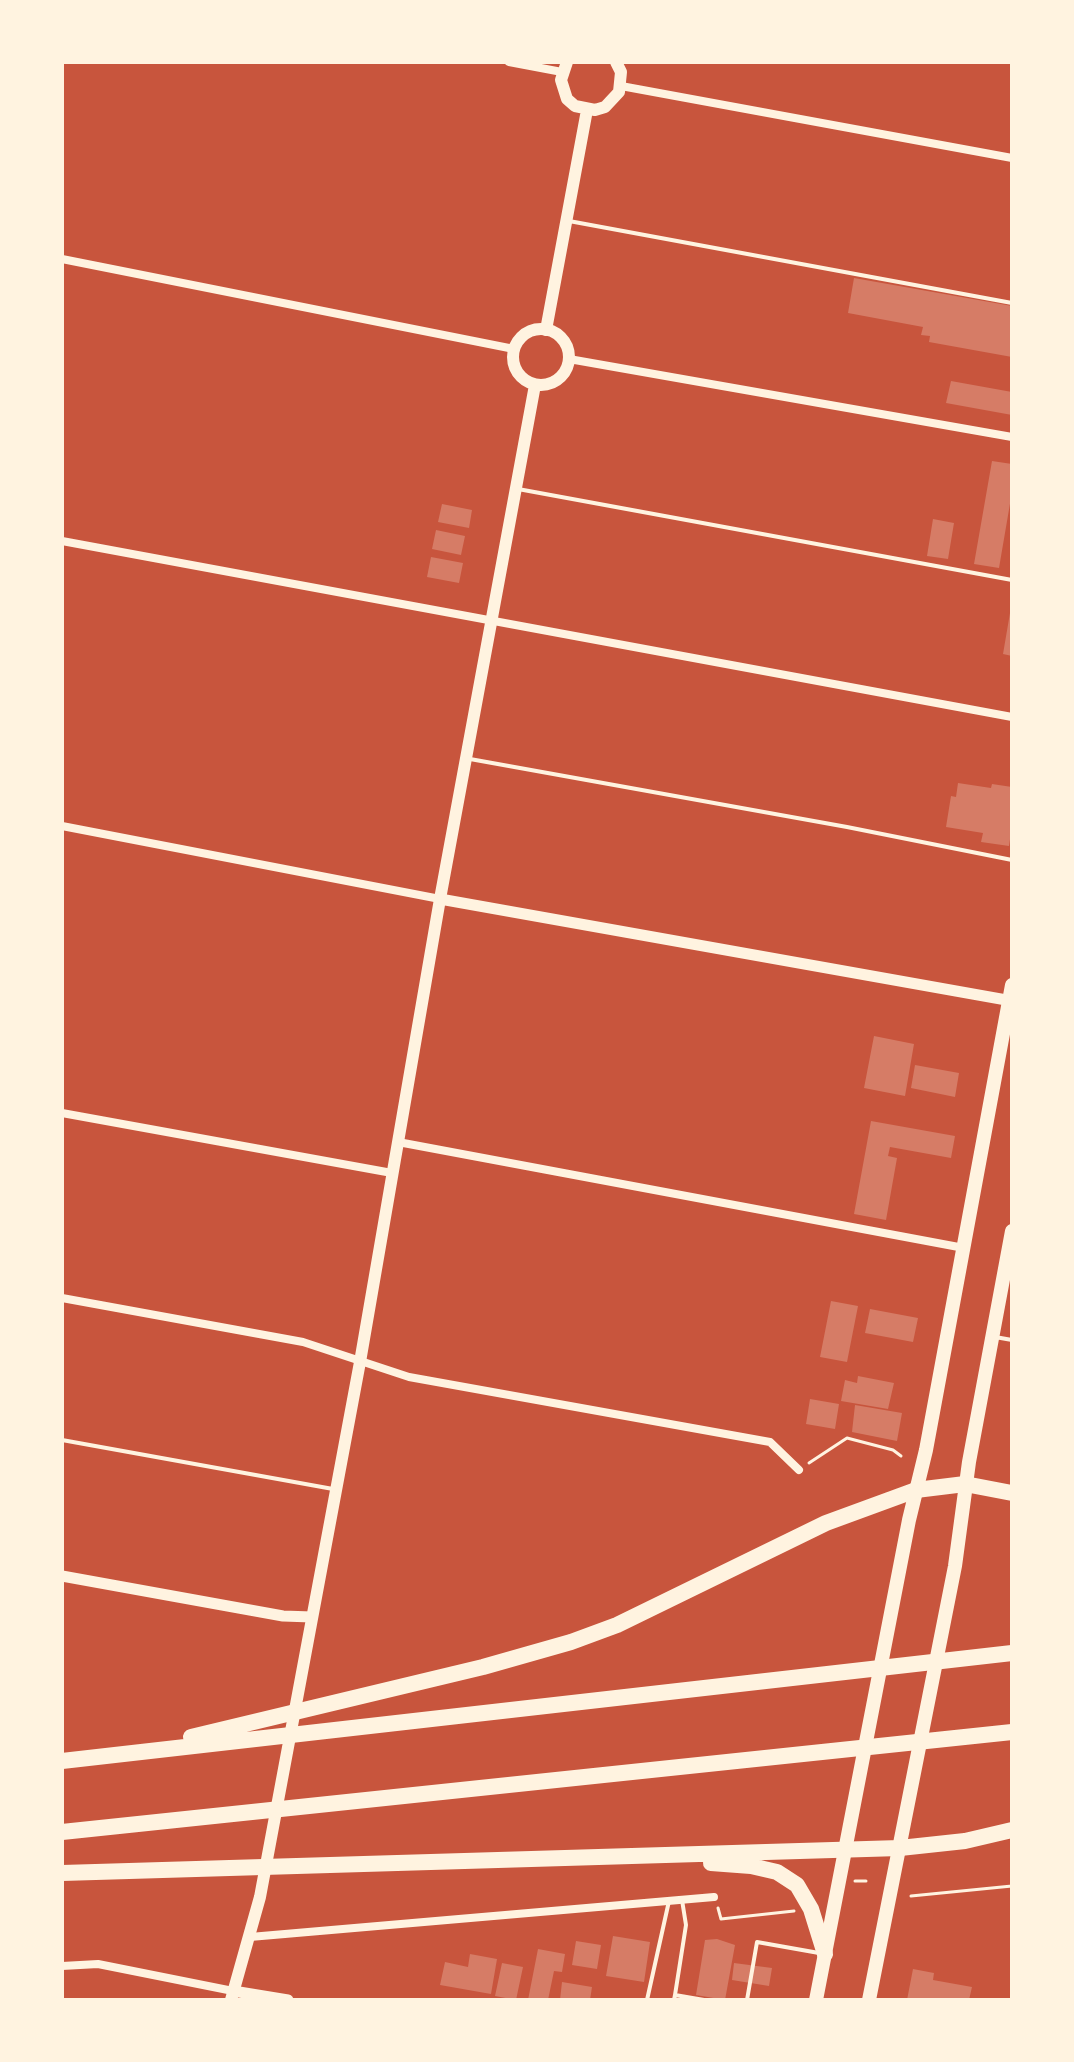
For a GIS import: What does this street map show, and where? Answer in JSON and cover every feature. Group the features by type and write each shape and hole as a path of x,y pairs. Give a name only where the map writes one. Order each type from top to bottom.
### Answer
{"highway":[{"path":"115,1755 483,1667 571,1642 617,1625 826,1523 916,1490 965,1484 1012,1493"},
{"path":"62,1761 1012,1653"},
{"path":"62,1832 1012,1732"},
{"path":"62,1873 846,1851 965,1841 1012,1830"},
{"path":"622,1856 751,1866 777,1872 797,1885 808,1902 825,1954"}],"main road":[{"path":"564,67 562,89 567,99 587,110 605,107 613,101 621,86 621,72 616,62"},
{"path":"546,330 587,110"},
{"path":"532,330 546,330 558,334 564,341 569,359 562,377 545,386 535,385 519,375 514,366 514,349 525,334 532,330"},
{"path":"232,1995 260,1897 360,1362 440,899 535,385"},
{"path":"816,2000 964,1248 1012,985"},
{"path":"869,2000 947,1611 965,1484 1011,1238"}],"street":[{"path":"509,62 564,67"},
{"path":"621,86 1012,158"},
{"path":"62,259 514,349"},
{"path":"569,359 1012,437"},
{"path":"62,541 1012,717"},
{"path":"62,826 440,899 1010,1001"},
{"path":"62,1113 392,1173"},
{"path":"398,1142 964,1248"},
{"path":"62,1298 303,1342 409,1377 770,1442 799,1470"},
{"path":"62,1576 283,1616 312,1617"},
{"path":"250,1937 714,1897"},
{"path":"62,1966 98,1964 232,1995 288,2000"}],"lane":[{"path":"567,221 1012,303"},
{"path":"516,489 1012,580"},
{"path":"467,759 832,824 1012,860"},
{"path":"992,1336 1012,1340"},
{"path":"62,1440 336,1490"},
{"path":"682,1900 686,1925 674,1998 704,2000"},
{"path":"647,2000 669,1901"},
{"path":"747,2000 757,1942 825,1954"}],"path":[{"path":"799,1470 847,1438 893,1450 901,1456"},
{"path":"855,1881 866,1881"},
{"path":"911,1896 1012,1886"},
{"path":"714,1897 721,1919 794,1911"}],"building":[{"path":"854,278 1012,306 1012,357 929,342 930,336 921,335 923,327 848,313"},
{"path":"951,381 1012,392 1012,415 946,403"},
{"path":"992,461 1012,464 1012,492 999,568 974,564"},
{"path":"442,504 472,510 469,528 438,522"},
{"path":"933,519 954,523 948,559 927,556"},
{"path":"436,530 465,536 461,555 432,549"},
{"path":"431,557 463,563 459,583 427,577"},
{"path":"1012,613 1012,656 1003,654"},
{"path":"958,783 991,788 992,784 1012,787 1009,846 981,842 983,833 946,827 951,796 956,797"},
{"path":"874,1036 914,1044 905,1096 864,1088"},
{"path":"915,1065 959,1073 955,1097 911,1088"},
{"path":"871,1121 955,1136 951,1158 890,1147 888,1156 897,1158 886,1220 854,1214"},
{"path":"831,1301 858,1306 847,1362 820,1357"},
{"path":"870,1309 918,1318 913,1342 865,1333"},
{"path":"858,1376 894,1383 888,1409 841,1401 845,1380 857,1383"},
{"path":"810,1399 839,1404 835,1429 806,1424"},
{"path":"855,1405 902,1413 897,1441 852,1432"},
{"path":"613,1936 650,1942 644,1982 606,1976"},
{"path":"717,1939 735,1945 725,2000 696,1995 705,1940"},
{"path":"576,1941 601,1945 597,1969 572,1965"},
{"path":"538,1949 565,1954 562,1972 554,1971 548,2000 528,2000"},
{"path":"470,1954 497,1959 491,1994 440,1985 445,1962 468,1967"},
{"path":"502,1963 523,1967 516,2000 495,1996"},
{"path":"734,1963 772,1968 769,1986 732,1980"},
{"path":"913,1969 934,1973 933,1980 972,1987 969,2000 907,2000"},
{"path":"562,1982 592,1987 590,2000 560,2000"}]}
